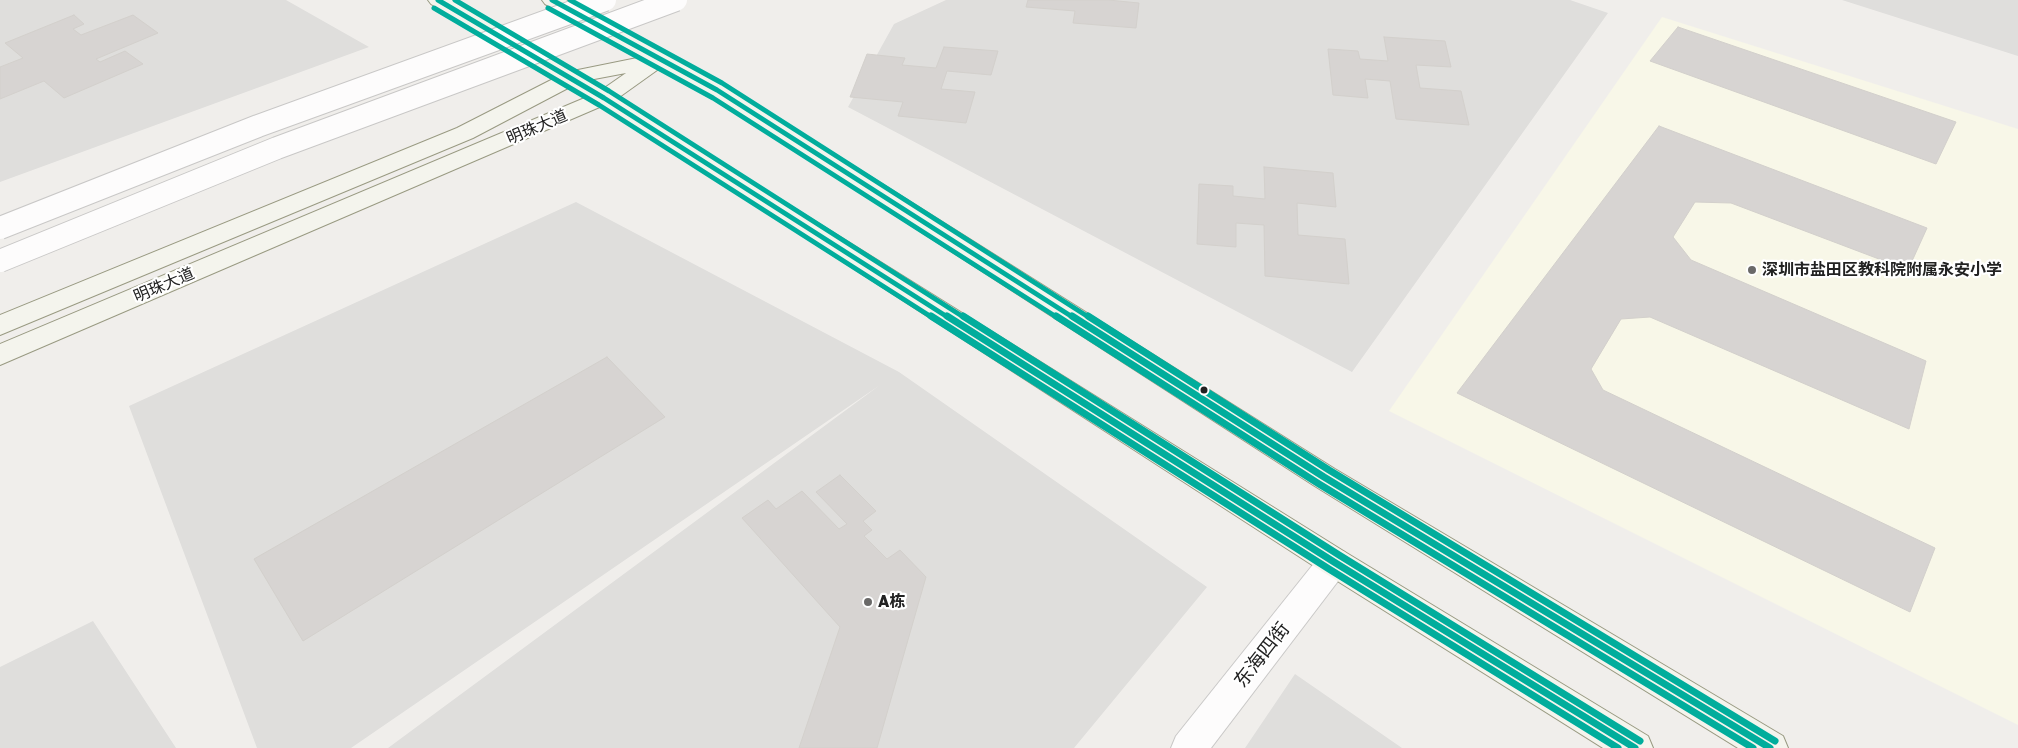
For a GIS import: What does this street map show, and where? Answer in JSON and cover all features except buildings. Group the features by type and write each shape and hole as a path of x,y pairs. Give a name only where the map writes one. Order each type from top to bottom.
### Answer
{"main road":[{"path":"438,0 604,98 1334,562 1635,748"},
{"path":"552,0 717,90 1324,477 1770,748"},
{"name":"明珠大道","path":"0,326 465,133 570,78 659,59"},
{"name":"明珠大道","path":"0,355 604,98 659,59"}],"street":[{"path":"0,228 258,126 605,0"},
{"path":"0,261 277,148 676,0"},
{"name":"东海四街","path":"1190,748 1334,562"}],"shaded area":[{"path":"0,0 286,0 369,47 0,182"},
{"path":"946,0 1570,0 1608,13 1352,372 848,107 894,24"},
{"path":"1842,0 2018,0 2018,56"},
{"name":"深圳市盐田区教科院附属永安小学","path":"1662,17 2018,129 2018,725 1389,411"},
{"path":"576,202 899,372 1207,587 1074,748 388,748 880,385 351,748 257,748 129,406"},
{"path":"93,621 176,748 0,748 0,667"},
{"path":"1295,674 1402,748 1245,748"}],"transit line":[{"path":"438,0 604,98 1334,562 1635,748"},
{"path":"455,0 609,91 1339,555 1640,741"},
{"path":"552,0 717,90 1324,477 1770,748"},
{"path":"570,0 722,83 1329,470 1775,741"},
{"path":"434,8 599,105 1329,569 1618,748"},
{"path":"548,8 713,98 1319,484 1753,748"}],"place":[{"name":"深圳市盐田区教科院附属永安小学","path":"1752,270"},
{"name":"A栋","path":"868,602"}]}
